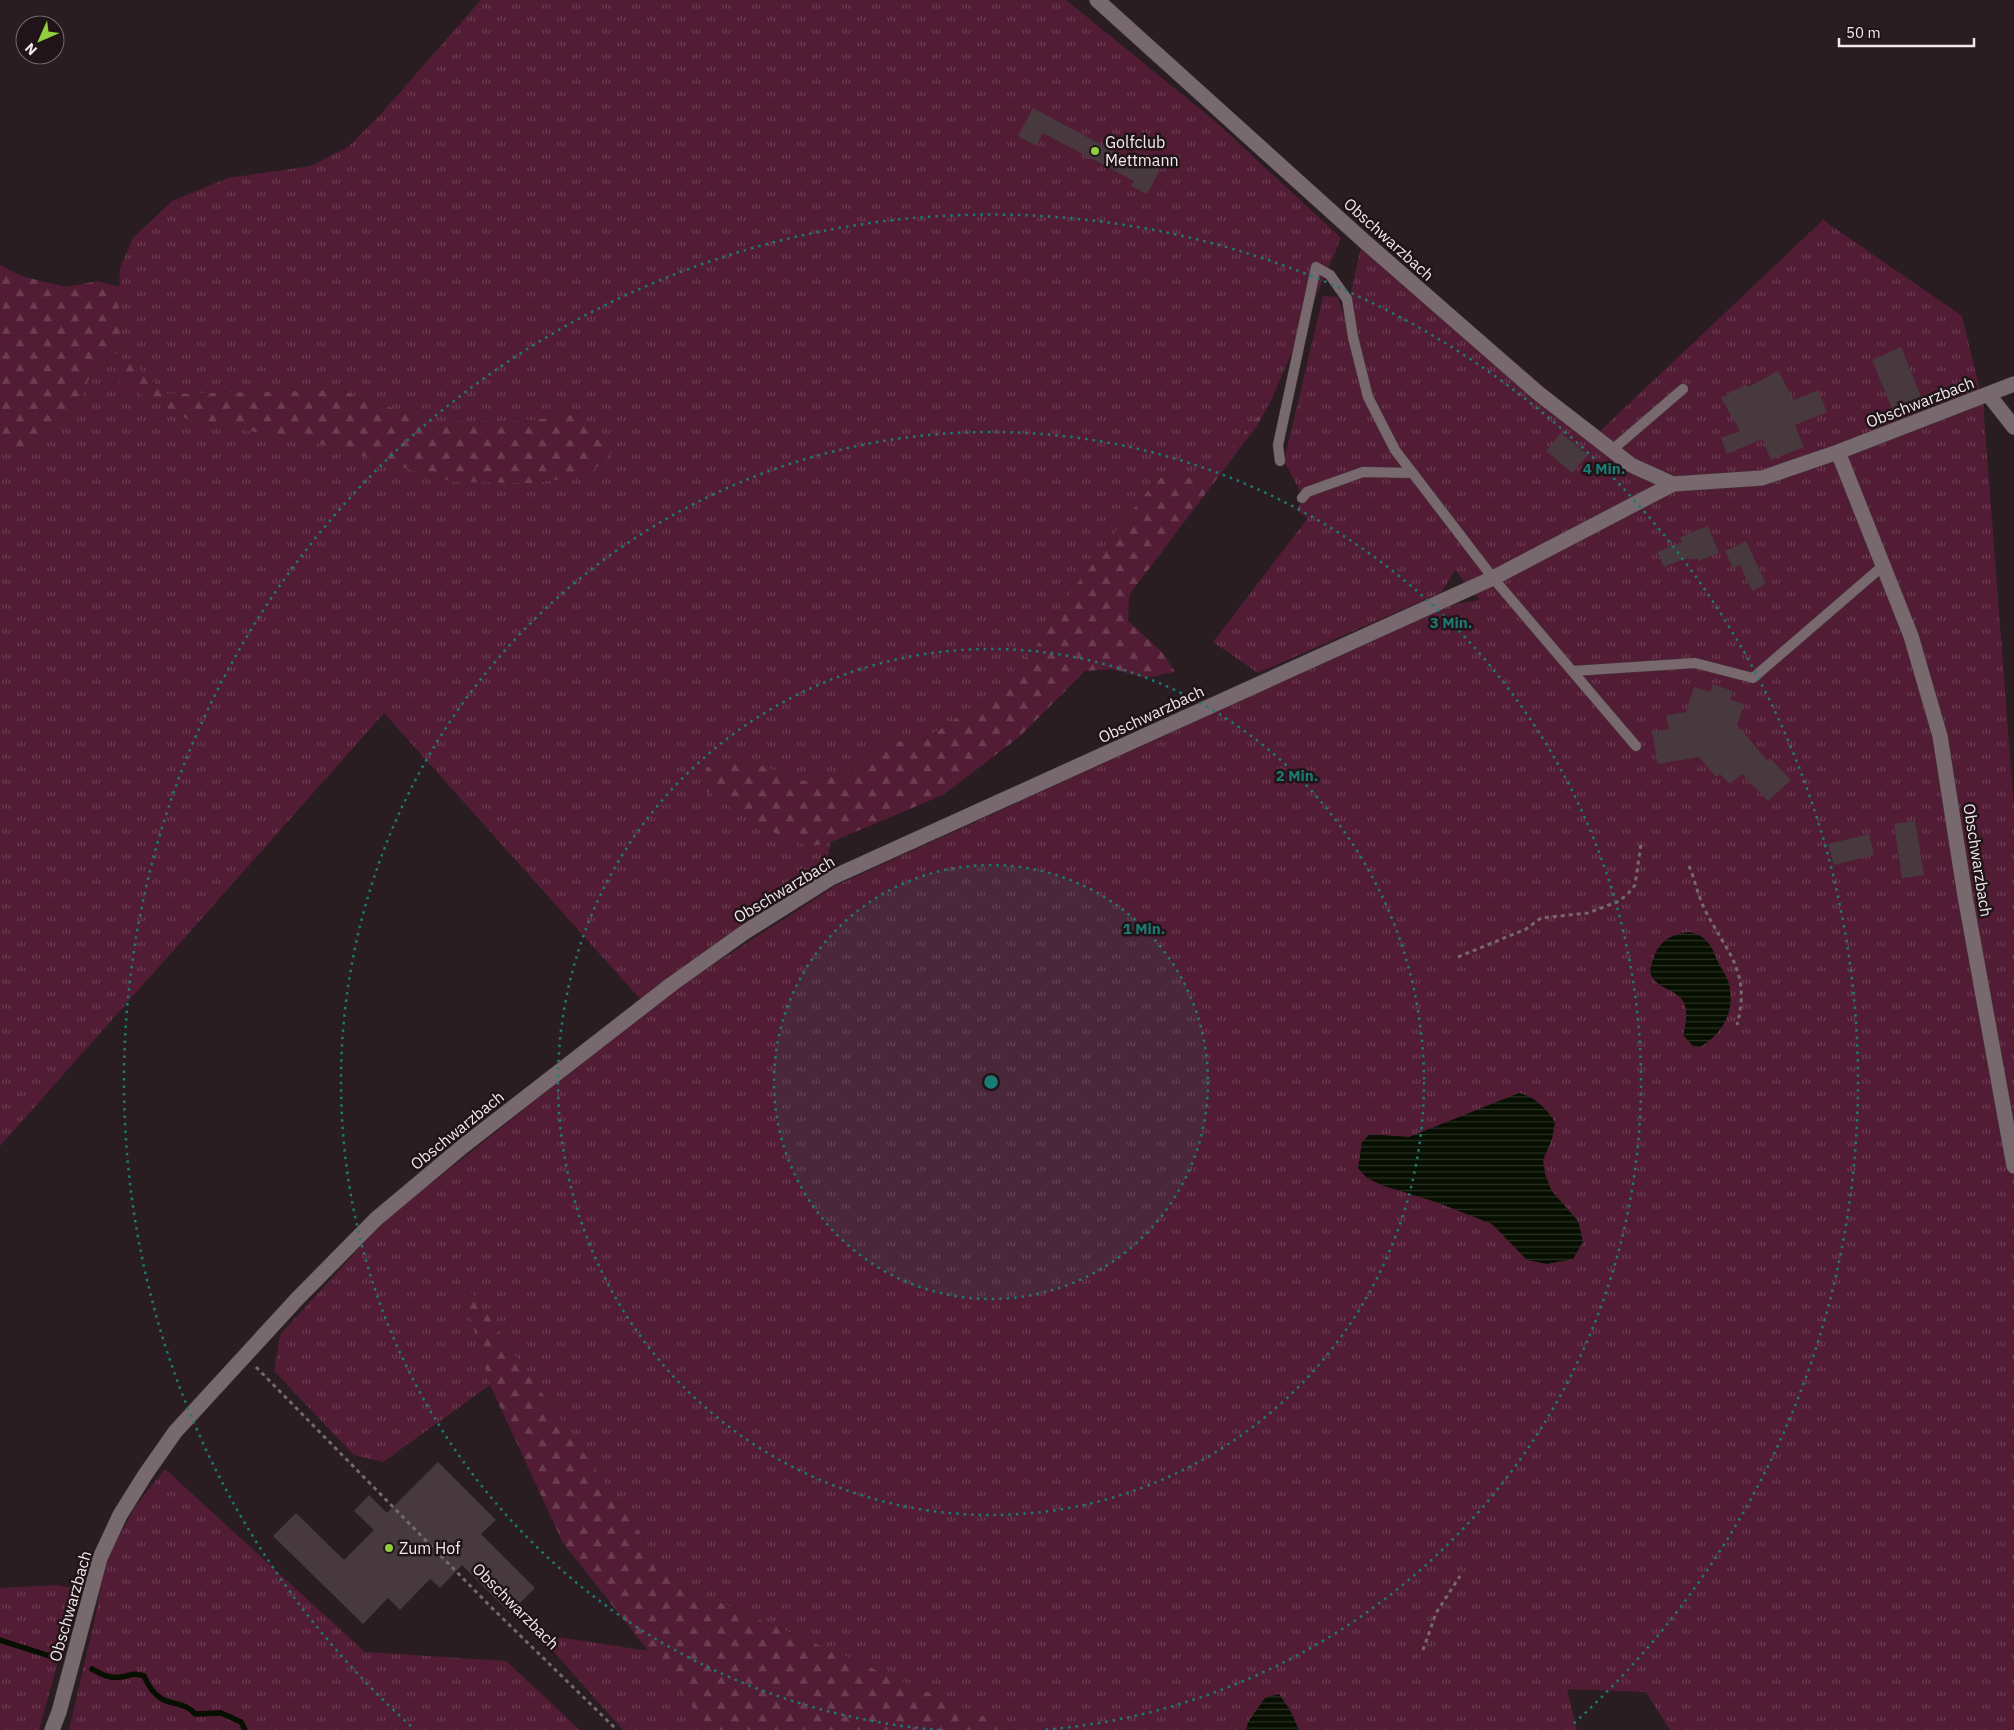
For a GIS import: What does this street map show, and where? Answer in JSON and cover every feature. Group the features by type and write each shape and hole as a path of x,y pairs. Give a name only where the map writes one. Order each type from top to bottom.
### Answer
{"street":[{"name":"Obschwarzbach","path":"1097,0 1371,247 1538,392 1631,465 1674,484"},
{"name":"Obschwarzbach","path":"52,1730 59,1712 100,1558 120,1515 175,1432 298,1298 376,1219 462,1147 672,984 745,932 831,878 1493,578 1674,484 1762,478 1838,452 2014,384"},
{"path":"1988,394 2014,427"},
{"name":"Obschwarzbach","path":"1838,452 1884,565 1919,662 1940,736 1965,896 2014,1166"}],"lane":[{"path":"1280,461 1278,445 1316,266 1330,275 1346,300 1368,397 1395,450 1493,578 1636,746"},
{"path":"1612,450 1683,389"},
{"path":"1302,498 1307,492 1363,472 1413,473"},
{"path":"1573,671 1695,663 1752,678 1884,565"}],"path":[{"path":"1458,957 1526,929 1541,918 1588,913 1617,902 1627,895 1635,885 1641,844"},
{"path":"1690,866 1704,907 1731,955 1742,984 1743,999 1738,1025"},
{"name":"Obschwarzbach","path":"245,1356 491,1607 617,1730"},
{"path":"1423,1650 1436,1613 1460,1576"}],"green space":[{"path":"481,0 1066,0 1216,122 1341,238 1270,403 1202,481 1177,475 1158,478 1087,568 1040,642 985,700 923,740 887,742 842,775 802,781 755,763 809,847 831,842 825,869 641,1000 384,713 0,1146 0,454 48,439 78,412 90,375 125,346 118,320 120,268 133,238 172,201 228,178 311,166 348,147 380,115","holes":["129,360 166,394 340,390 430,421 524,421 581,414 454,482 314,442 191,421"]},
{"path":"1823,220 1962,316 1983,403 2014,808 2014,1730 1670,1730 1646,1692 1567,1689 1577,1730 1015,1730 675,1583 459,1275 490,1385 383,1462 354,1455 274,1371 280,1335 383,1222 674,990 835,886 1450,605 1480,600 1455,570 1442,592 1258,673 1213,642 1308,518 1296,510 1304,499 1284,461 1323,296 1338,297 1345,320 1364,234 1598,433"},
{"path":"0,265 21,276 66,287 98,281 120,287 118,320 125,346 90,375 78,412 48,439 0,454"},
{"path":"129,359 166,394 340,390 430,421 524,421 581,414 615,449 591,473 539,483 454,482 314,442 191,421 119,383"},
{"path":"1270,403 1256,427 1129,595 1128,621 1162,652 1175,672 1145,678 1113,669 1085,671 1019,737 943,795 831,842 809,847 756,825 707,791 706,768 728,760 755,763 803,781 842,775 887,742 924,740 985,700 1040,642 1087,568 1158,478 1177,475 1202,481"},
{"path":"458,1273 675,1583 1015,1730 711,1730 563,1543 490,1385"},
{"path":"165,1469 365,1652 506,1661 580,1730 69,1730 96,1613 105,1563 135,1507"},
{"path":"56,1585 78,1589 39,1730 0,1730 0,1588"},
{"path":"538,1634 649,1651 711,1730 623,1730"}],"shaded area":[{"path":"1689,932 1701,936 1709,943 1726,976 1731,998 1728,1015 1720,1030 1700,1047 1694,1047 1683,1035 1686,1018 1685,1006 1681,999 1654,980 1650,972 1655,955 1662,944 1673,936"},
{"path":"1519,1093 1530,1097 1540,1104 1555,1122 1552,1139 1543,1160 1545,1174 1551,1190 1578,1221 1583,1242 1573,1259 1547,1264 1527,1260 1492,1224 1436,1202 1384,1186 1367,1178 1358,1168 1362,1142 1370,1134 1409,1137"},
{"path":"1279,1694 1290,1710 1299,1730 1246,1730 1248,1722 1265,1698"}],"building":[{"name":"Golfclub Mettmann","path":"1033,108 1132,161 1134,156 1160,170 1147,194 1131,186 1134,181 1043,133 1036,146 1018,136"},
{"path":"1901,347 1924,404 1895,416 1872,360"},
{"path":"1778,371 1794,400 1818,390 1827,412 1795,425 1804,447 1771,460 1762,439 1727,454 1721,438 1740,431 1721,398 1746,384 1748,387"},
{"path":"1561,433 1588,455 1572,473 1546,451"},
{"path":"1708,526 1719,553 1698,561 1697,558 1690,560 1689,557 1664,567 1657,552 1682,542 1680,537"},
{"path":"1746,541 1766,584 1752,591 1740,565 1733,568 1725,551"},
{"path":"1713,684 1733,691 1730,699 1744,704 1737,725 1768,761 1770,758 1791,780 1768,801 1742,774 1730,784 1720,774 1716,777 1699,757 1658,764 1652,732 1669,729 1666,715 1686,712 1694,687 1710,692"},
{"path":"1915,821 1924,875 1902,878 1894,824"},
{"path":"1869,834 1874,855 1834,865 1828,844"},
{"path":"438,1462 496,1520 481,1534 535,1588 510,1613 462,1565 440,1588 430,1579 400,1610 388,1598 363,1624 273,1536 296,1513 344,1560 374,1530 354,1511 369,1495 387,1513"}],"waterway":[{"path":"0,1640 56,1658"},
{"path":"92,1669 105,1676 112,1677 124,1677 133,1674 144,1676 151,1689 162,1699 184,1706 195,1714 221,1713 241,1722 245,1730"}],"place":[{"name":"Golfclub Mettmann","path":"1095,151"},
{"name":"Zum Hof","path":"389,1548"}]}
